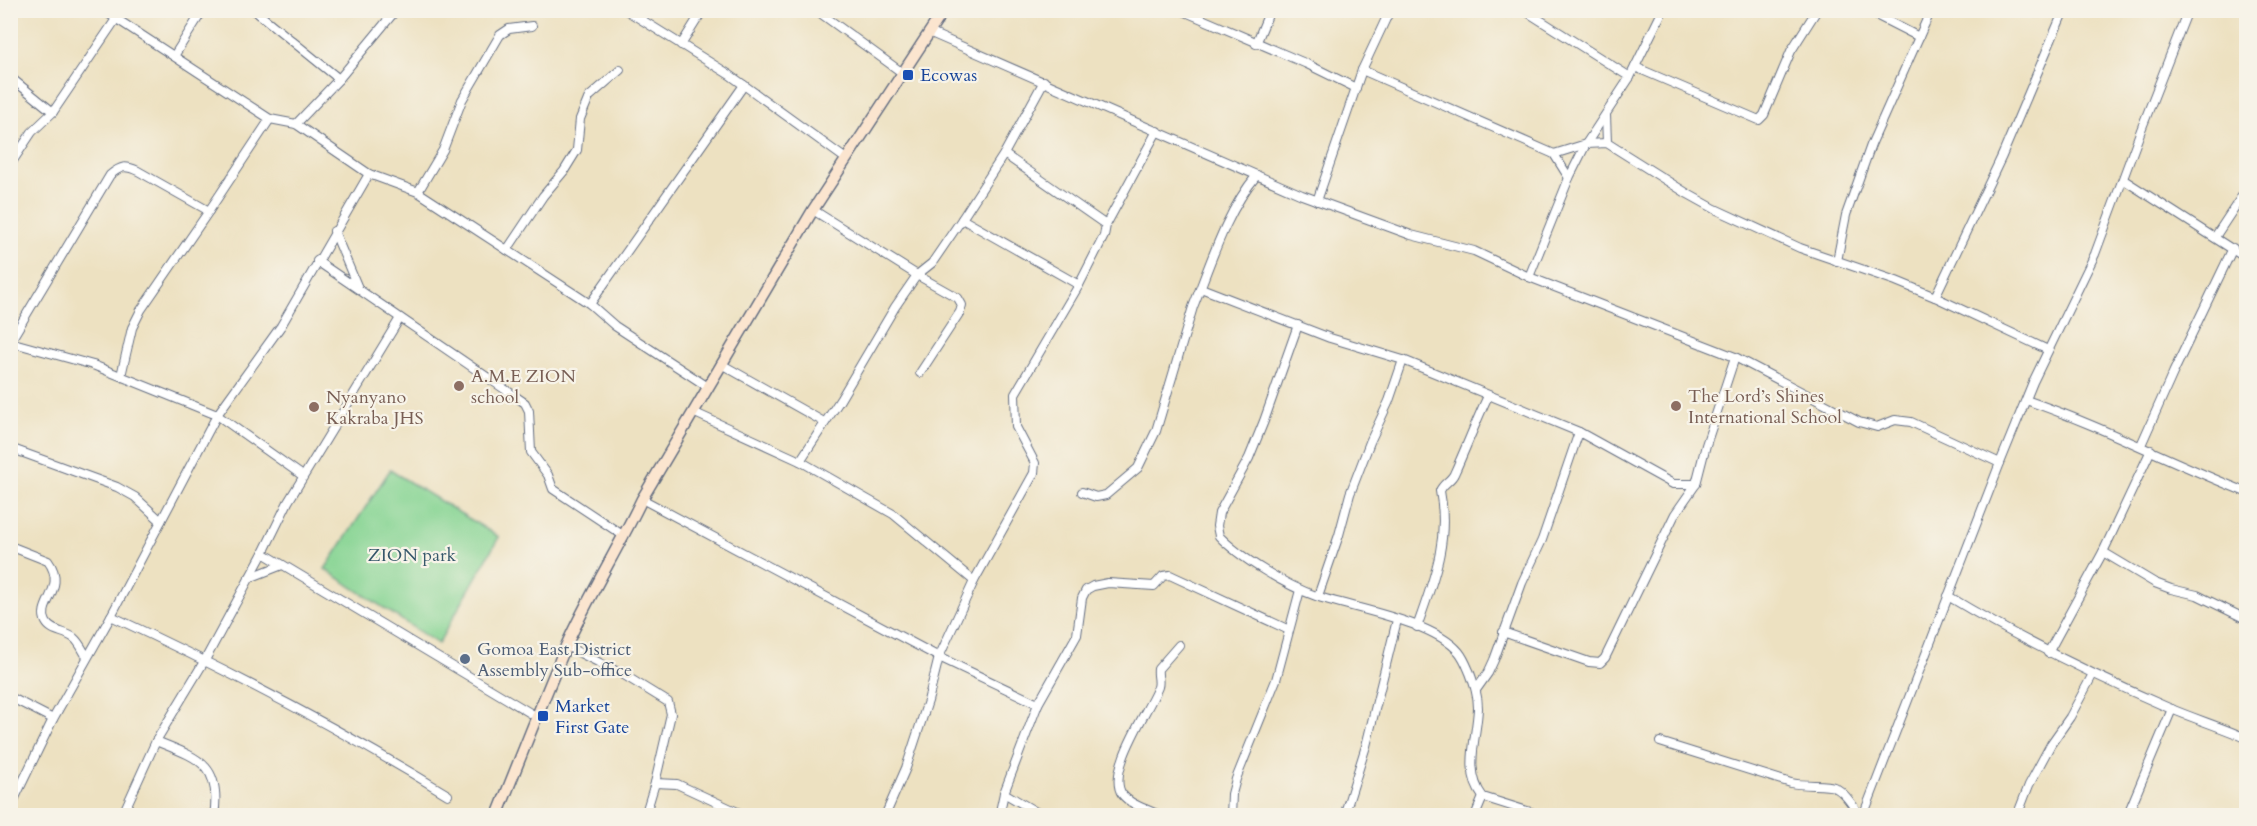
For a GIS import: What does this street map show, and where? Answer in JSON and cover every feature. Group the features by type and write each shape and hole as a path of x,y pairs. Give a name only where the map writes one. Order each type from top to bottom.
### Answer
{"street":[{"path":"103,10 270,118 296,124 369,174 418,192 590,304 615,326 708,387"},
{"path":"174,56 203,10"},
{"path":"254,10 339,79"},
{"path":"296,124 339,79 396,10"},
{"path":"626,10 744,85 846,159"},
{"path":"681,45 704,10"},
{"path":"816,10 904,74"},
{"path":"498,816 566,646 642,500 813,210 944,10"},
{"path":"1181,10 1199,14 1256,44 1307,64 1356,88"},
{"path":"1256,44 1270,10"},
{"path":"1317,201 1362,70 1390,10"},
{"path":"1524,10 1630,77"},
{"path":"1528,277 1569,178 1586,144 1630,77 1663,10"},
{"path":"1635,67 1759,120 1764,115 1791,51 1817,10"},
{"path":"1866,10 1919,37"},
{"path":"1837,261 1846,215 1870,145 1930,10"},
{"path":"1935,297 2002,156 2064,10"},
{"path":"1660,742 1791,783 1832,786 1843,794 1862,816 2026,400 2095,254 2188,10"},
{"path":"10,165 32,132 53,112 116,19"},
{"path":"418,192 443,150 462,100 500,35 509,29 532,26"},
{"path":"931,33 1317,201 1411,234 1474,251 1528,277 1735,357 1859,422 1877,427 1895,420 1911,422 2000,463"},
{"path":"507,250 577,150 580,119 589,97 620,70"},
{"path":"1362,70 1554,154 1569,178"},
{"path":"10,77 53,112"},
{"path":"800,461 916,275 932,263 1004,154 1044,81"},
{"path":"590,304 744,85"},
{"path":"1606,114 1607,143"},
{"path":"121,376 132,328 141,310 270,118"},
{"path":"885,816 909,757 928,701 939,657 974,581 1036,467 1016,426 1015,394 1079,285 1104,236 1107,225 1157,131"},
{"path":"1554,154 1586,144 1607,143 1688,194 1800,248 1935,297 2048,350"},
{"path":"1004,154 1107,225"},
{"path":"209,211 128,166 120,167 110,175 10,342 93,365 217,415 303,476"},
{"path":"11,805 53,719 111,616 217,415 281,326 369,174"},
{"path":"1082,492 1096,497 1106,495 1138,468 1156,431 1193,307 1237,203 1257,175"},
{"path":"2124,180 2247,258"},
{"path":"2215,237 2247,190"},
{"path":"813,210 916,275 958,298 962,305 960,312 920,373"},
{"path":"962,219 1079,285"},
{"path":"334,231 358,289"},
{"path":"2141,445 2233,248"},
{"path":"317,261 525,403 529,411 531,452 548,475 553,489 624,536"},
{"path":"1201,288 1330,338 1403,360 1579,432 1673,484 1696,484"},
{"path":"122,816 156,741 204,660 303,476 400,318"},
{"path":"1298,325 1249,458 1219,513 1217,526 1219,536 1225,543 1266,571 1300,590 1418,627 1448,641 1461,654 1476,690 1478,707 1472,768 1478,790 1483,797 1543,816"},
{"path":"1503,632 1589,662 1600,663 1605,658 1675,514 1696,484 1706,445 1735,357"},
{"path":"1317,596 1340,535 1350,494 1389,401 1403,360"},
{"path":"721,364 824,422"},
{"path":"1418,627 1436,572 1442,544 1444,519 1440,491 1444,483 1453,477 1488,396"},
{"path":"2026,400 2074,416 2247,492"},
{"path":"693,412 800,461 893,514 974,581"},
{"path":"1476,690 1488,673 1522,583 1542,540 1579,432"},
{"path":"10,448 125,491 161,521"},
{"path":"2048,653 2103,552 2151,450"},
{"path":"642,500 939,657 1038,704"},
{"path":"10,546 48,561 51,565 56,578 54,589 45,608 44,619 51,628 74,639 87,657"},
{"path":"2103,552 2170,590 2197,595 2244,617 2247,608"},
{"path":"263,553 537,717"},
{"path":"249,578 282,565"},
{"path":"999,816 1004,793 1038,704 1077,635 1082,598 1086,590 1093,586 1118,582 1154,586 1163,576 1170,575 1289,630"},
{"path":"1231,816 1236,779 1276,681 1300,590"},
{"path":"1948,596 2048,653 2172,709 2247,738"},
{"path":"111,616 204,660 323,722 448,795"},
{"path":"1344,816 1374,716 1397,620"},
{"path":"1162,816 1133,803 1121,793 1118,781 1121,764 1158,687 1158,669 1179,645"},
{"path":"566,646 624,675 668,702 671,714 645,816"},
{"path":"2017,816 2029,785 2093,674"},
{"path":"10,697 53,719"},
{"path":"2127,816 2172,709"},
{"path":"156,741 194,757 212,774 217,799 214,816"},
{"path":"655,783 677,784 746,816"},
{"path":"1004,793 1043,816"},
{"path":"1475,816 1483,797"}],"green space":[{"name":"ZION park","path":"390,470 499,537 438,644 325,569"}],"place":[{"name":"Ecowas","path":"908,75"},
{"name":"A.M.E ZION school","path":"459,386"},
{"name":"The Lord’s Shines International School","path":"1676,406"},
{"name":"Nyanyano Kakraba JHS","path":"314,407"},
{"name":"Gomoa East District Assembly Sub-office","path":"465,659"},
{"name":"Market First Gate","path":"543,716"}]}
